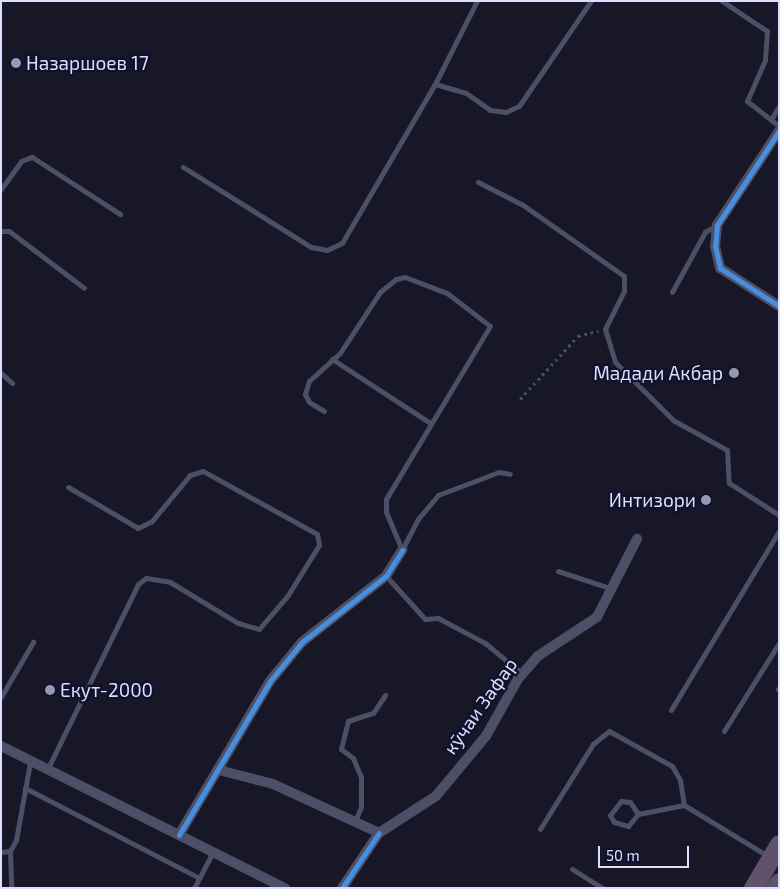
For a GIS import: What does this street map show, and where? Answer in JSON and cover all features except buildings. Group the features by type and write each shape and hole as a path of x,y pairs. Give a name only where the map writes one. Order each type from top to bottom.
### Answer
{"highway":[{"path":"753,888 776,855"},
{"path":"775,888 779,882"}],"street":[{"path":"779,131 717,225 716,260 720,268 779,306"},
{"name":"кӯчаи Зафар","path":"342,888 379,833 436,796 486,736 518,679 538,656 597,617 614,589 637,539"},
{"path":"179,835 270,681 302,642 386,576 402,550"},
{"path":"1,746 213,852 269,884 284,888"},
{"path":"219,770 273,784 379,833"}],"lane":[{"path":"183,167 311,247 327,250 342,243 435,84 477,1"},
{"path":"435,84 466,93 490,110 506,112 519,106 591,1"},
{"path":"722,1 767,31 765,60 751,84 748,101 772,118 779,126"},
{"path":"772,118 779,106"},
{"path":"1,188 21,161 32,157 120,214"},
{"path":"478,182 523,205 624,276 624,291 605,329 615,362 654,405 728,450 729,483 779,515"},
{"path":"672,292 705,232 717,225"},
{"path":"1,230 10,231 84,288"},
{"path":"324,411 309,402 306,394 309,382 332,359 380,292 396,278 405,277 460,301 488,322 490,330 430,423 386,499 386,512 402,550"},
{"path":"332,359 430,423"},
{"path":"1,374 12,383"},
{"path":"47,770 138,584 146,578 170,582 238,623 259,629 293,588 319,545 317,534 203,471 190,475 152,521 138,528 68,487"},
{"path":"402,550 418,518 438,495 499,472 510,474"},
{"path":"671,710 779,531"},
{"path":"558,571 614,589"},
{"path":"386,576 425,619 438,618 485,643 519,671 518,679"},
{"path":"1,697 33,642"},
{"path":"724,731 779,642"},
{"path":"354,822 361,807 361,777 353,758 341,749 348,721 373,713 385,695"},
{"path":"540,829 593,744 609,731 672,766 680,780 684,805"},
{"path":"11,888 10,851 16,840 30,762"},
{"path":"25,788 199,878"},
{"path":"638,814 630,802 621,800 610,815 619,825 628,826 638,814 684,805 776,855"},
{"path":"1,852 10,851"},
{"path":"194,888 213,852"},
{"path":"572,869 603,888"}],"path":[{"path":"520,398 578,336 605,329"}],"cycle path":[{"path":"779,131 717,225 715,246 720,268 779,306"},
{"path":"179,835 270,681 302,642 386,576 402,550"},
{"path":"342,888 379,833"}],"place":[{"name":"Назаршоев 17","path":"16,63"},
{"name":"Мадади Акбар","path":"734,373"},
{"name":"Интизори","path":"706,500"},
{"name":"Екут-2000","path":"50,690"}]}
